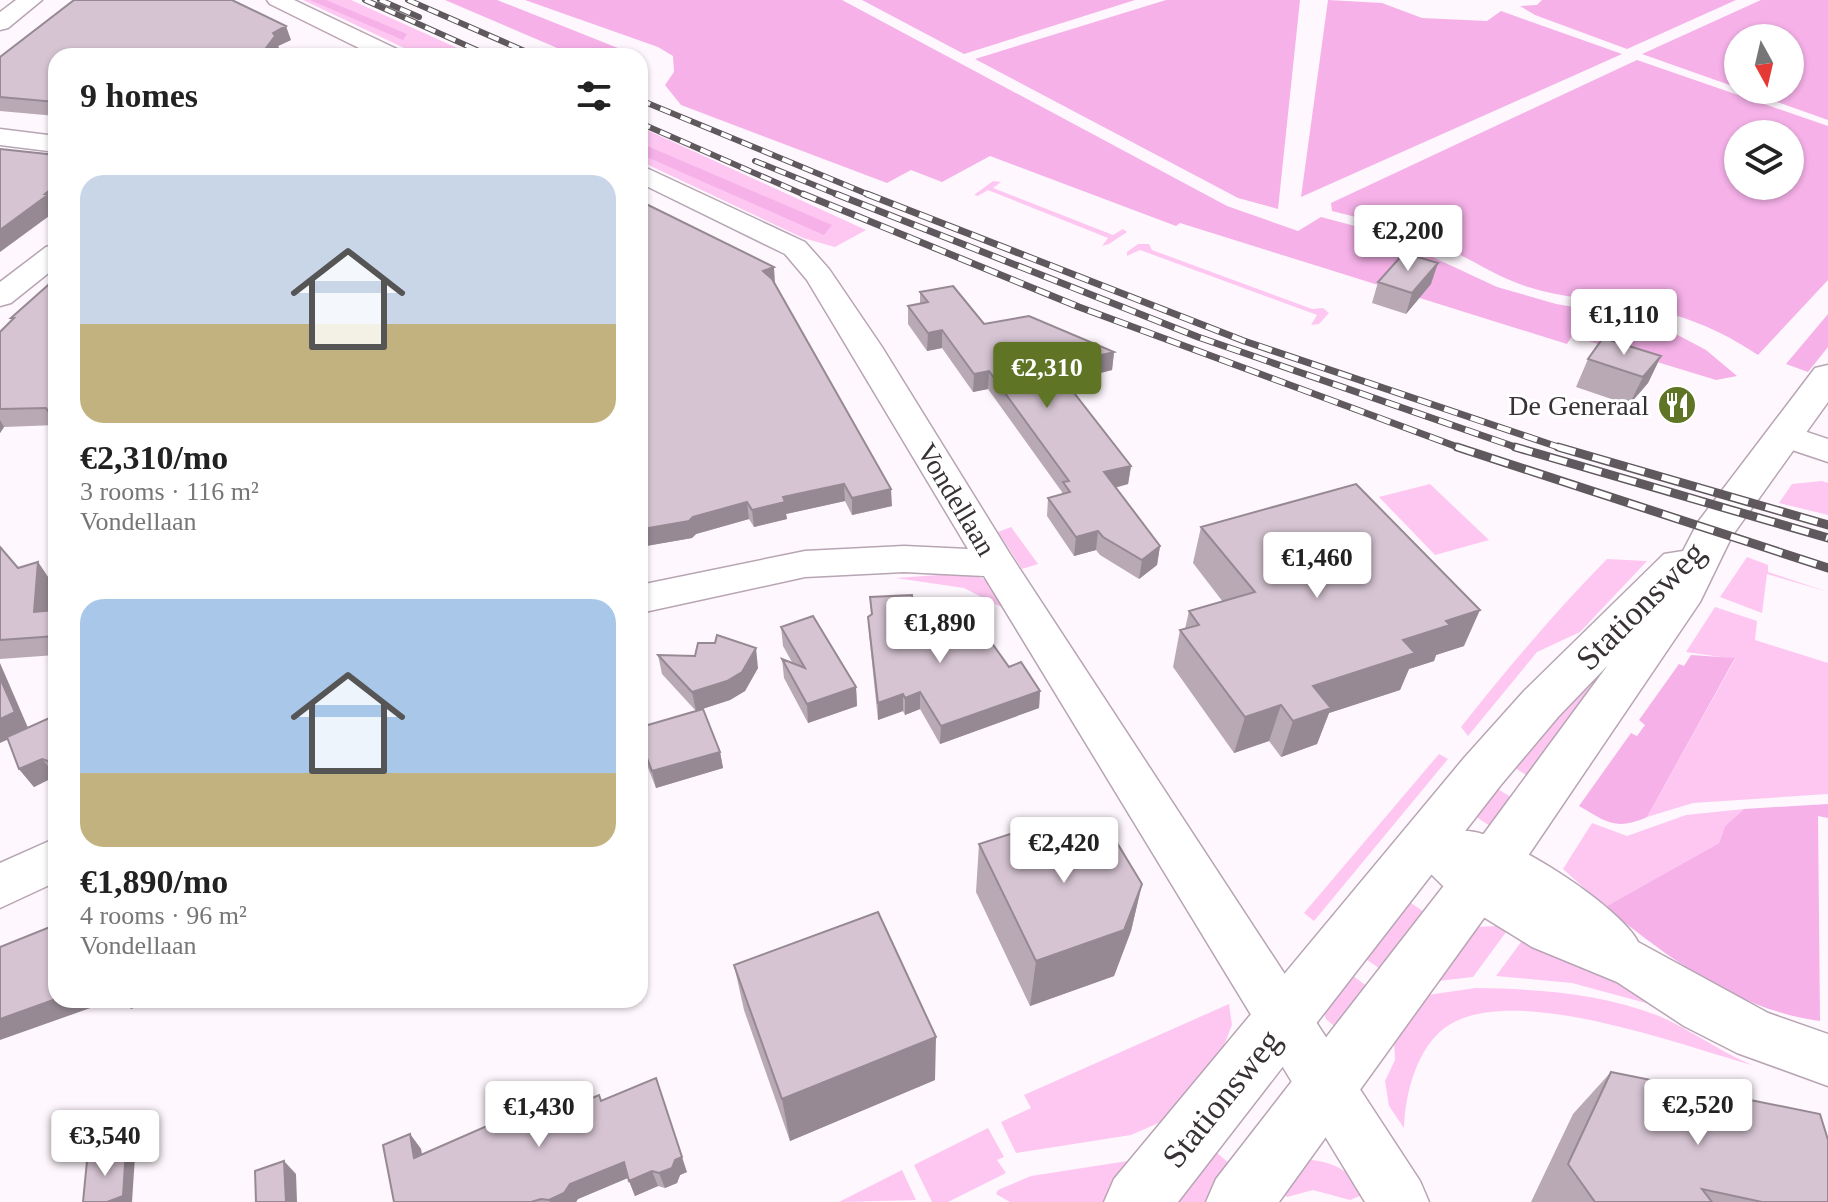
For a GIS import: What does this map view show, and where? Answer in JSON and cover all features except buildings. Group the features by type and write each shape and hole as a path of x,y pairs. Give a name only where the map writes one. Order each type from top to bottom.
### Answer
{"main road":[{"path":"0,23 17,6"},
{"path":"1713,532 1828,376"},
{"name":"Stationsweg","path":"1137,1202 1541,704 1661,580 1713,532"},
{"name":"Stationsweg","path":"1239,1202 1486,873 1685,591 1713,532"}],"street":[{"path":"277,0 377,48"},
{"path":"0,137 48,143"},
{"name":"Vondellaan","path":"648,177 774,237 795,248 807,260 866,347 996,563 1399,1202"},
{"path":"0,297 48,259"},
{"path":"1783,435 1828,451"},
{"path":"648,597 805,564 904,559 996,563"},
{"path":"1428,840 1486,873 1550,931 1635,965 1756,1035 1828,1060"},
{"path":"0,887 48,863"}],"shaded area":[{"path":"303,0 351,0 457,48 404,48"},
{"path":"310,0 326,0 407,34 403,40"},
{"path":"445,0 497,0 618,48 557,48"},
{"path":"525,0 842,0 1227,206 1298,231 1321,217 1381,233 1497,287 1556,304 1641,318 1706,350 1737,376 1716,380 1572,336 1567,344 1180,223 1176,226 990,156 942,182 911,170 887,183 681,105 665,85 674,72 673,56 658,47"},
{"path":"862,0 1135,0 964,54"},
{"path":"1166,0 1300,0 1278,209 1238,198 975,59"},
{"path":"1328,0 1382,3 1422,18 1487,21 1501,11 1622,54 1301,197"},
{"path":"1542,0 1736,0 1627,49 1535,15 1520,6 1537,5"},
{"path":"1761,0 1828,0 1828,120 1783,104 1804,104 1804,24 1724,24 1724,83 1642,54"},
{"path":"1637,60 1724,90 1724,104 1764,104 1828,126 1828,280 1758,355 1729,337 1683,318 1651,309 1525,286 1420,236 1332,211 1331,203"},
{"path":"648,131 866,230 835,247 803,238 648,165"},
{"path":"648,146 832,225 824,235 648,158"},
{"path":"993,181 1001,182 993,188 1113,235 1123,229 1127,232 1102,246 1108,238 988,190 974,195"},
{"path":"1138,244 1149,244 1152,250 1312,309 1323,308 1329,313 1319,324 1311,325 1317,315 1140,250 1127,256 1127,252"},
{"path":"1828,314 1828,347 1808,372 1786,364"},
{"path":"1828,483 1828,515 1779,503 1792,484"},
{"path":"1430,484 1489,540 1435,555 1379,497"},
{"path":"1011,527 1038,564 1022,569 998,532"},
{"path":"1747,557 1768,565 1768,572 1828,592 1767,574 1762,613 1720,597"},
{"path":"1607,559 1647,561 1580,632 1537,652 1468,736 1461,727 1532,641"},
{"path":"966,573 987,580 1003,608 964,588 896,578"},
{"path":"1665,591 1538,782 1505,762"},
{"path":"1715,607 1757,621 1755,640 1828,663 1828,794 1693,803 1647,817 1735,659 1686,652"},
{"path":"1691,655 1735,658 1647,817 1627,823 1612,823 1579,806 1631,733 1637,736 1645,725 1639,720 1679,664 1684,666"},
{"path":"1439,754 1448,759 1314,921 1304,913"},
{"path":"1488,783 1522,804 1493,828 1472,814"},
{"path":"1828,804 1828,818 1818,816 1820,1021 1760,1006 1732,994 1679,963 1605,907 1719,843 1725,826 1744,809"},
{"path":"1744,809 1725,826 1719,843 1605,907 1563,869 1592,823 1627,836 1686,815"},
{"path":"1408,901 1427,914 1389,975 1357,953"},
{"path":"1475,927 1509,928 1473,977 1438,981"},
{"path":"1527,934 1668,1009 1572,983 1496,976"},
{"path":"1344,969 1376,993 1335,1027 1326,1019 1320,1002"},
{"path":"1476,988 1569,994 1637,1008 1659,1016 1752,1065 1598,1022 1514,1011 1478,1014 1449,1025 1421,1057 1410,1086 1404,1128 1389,1106 1385,1081 1395,1060 1394,1041 1427,995"},
{"path":"1229,1004 1232,1025 1220,1055 1165,1120 1131,1135 1016,1153 1001,1122 1031,1108 1024,1095"},
{"path":"988,1128 1004,1157 997,1160 1006,1173 948,1202 932,1202 914,1165"},
{"path":"1204,1142 1242,1174 1221,1202 1157,1202"},
{"path":"1147,1158 1118,1202 1010,1202 996,1194 998,1190 1031,1176"},
{"path":"1309,1160 1342,1170 1369,1192 1350,1200 1313,1190 1287,1197 1271,1183"},
{"path":"902,1170 916,1200 839,1202"}],"railway":[{"path":"365,0 472,48"},
{"path":"380,0 419,17"},
{"path":"408,0 518,48"},
{"path":"648,103 870,195"},
{"path":"648,126 807,196"},
{"path":"755,161 839,195"},
{"path":"803,194 1079,307 1462,449"},
{"path":"839,195 1198,337 1516,447"},
{"path":"870,195 1244,341 1559,447"},
{"path":"1457,447 1462,449"},
{"path":"1516,447 1828,538"},
{"path":"1516,447 1521,449"},
{"path":"1559,447 1828,525"},
{"path":"1559,447 1564,449"},
{"path":"1462,449 1828,568"}],"place":[{"name":"De Generaal","path":"1677,405"}]}
